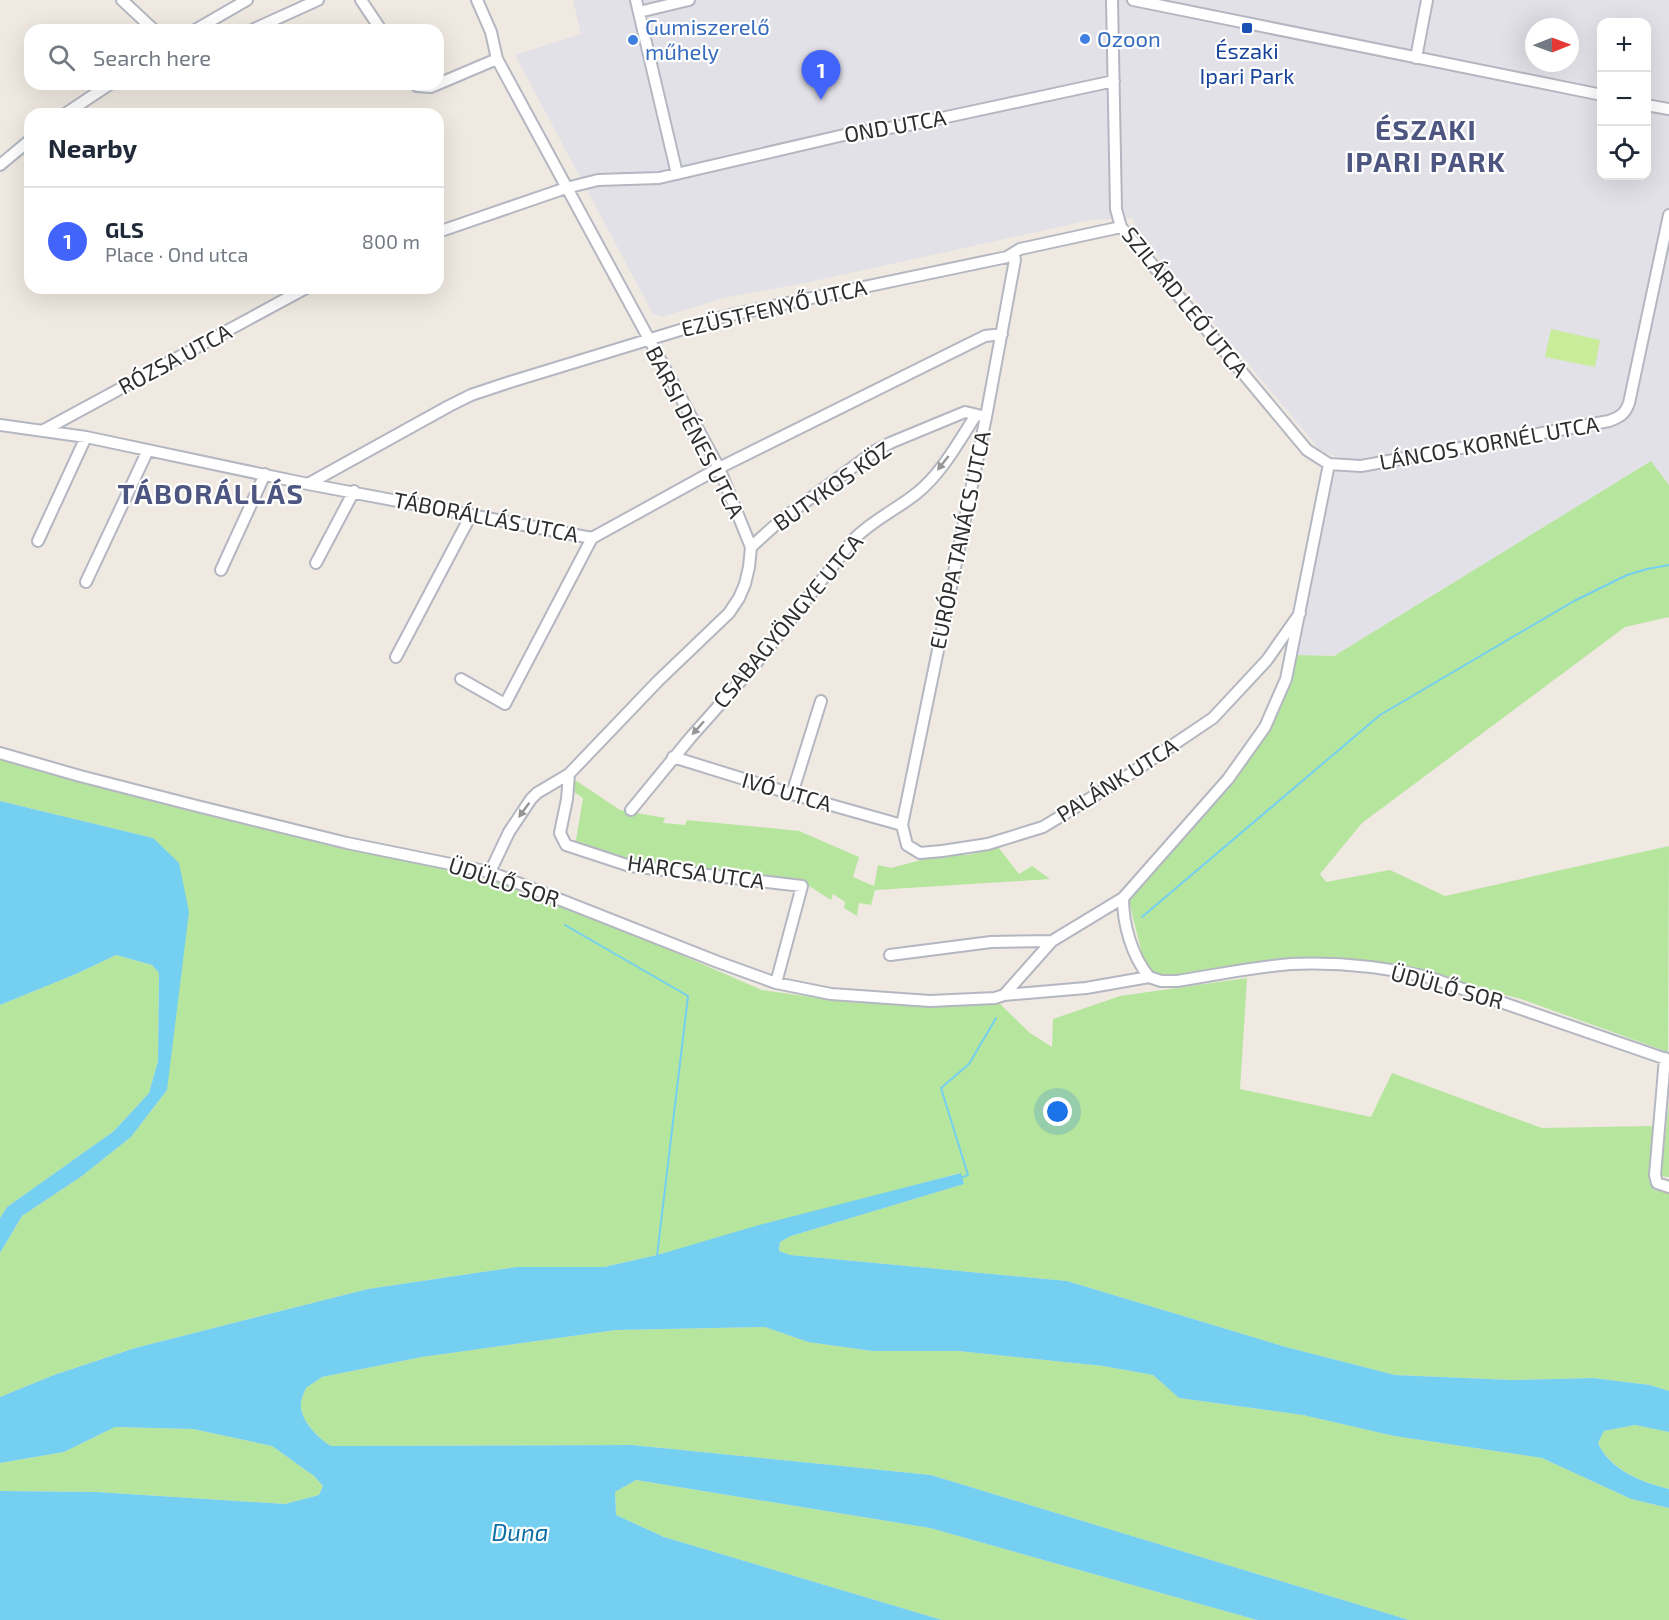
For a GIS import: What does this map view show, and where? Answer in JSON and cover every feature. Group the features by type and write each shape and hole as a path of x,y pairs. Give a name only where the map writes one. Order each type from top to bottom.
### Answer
{"street":[{"path":"122,0 148,24"},
{"path":"205,24 247,0"},
{"path":"265,24 318,0"},
{"path":"361,0 377,24"},
{"name":"BARSI DÉNES UTCA","path":"477,0 491,32 497,59 719,468 751,547 745,584 729,613 658,681 569,774 531,799 509,832 490,872"},
{"path":"444,230 566,188 598,180 659,178 677,174 636,0"},
{"path":"639,12 689,0"},
{"name":"SZILÁRD LEÓ UTCA","path":"1112,0 1116,208 1121,226 1302,444 1320,460 1329,464"},
{"path":"1133,0 1597,94"},
{"path":"1416,58 1427,0"},
{"path":"444,81 497,59"},
{"name":"OND UTCA","path":"677,174 844,135 914,124 1114,81"},
{"path":"74,108 101,90"},
{"path":"1651,106 1669,109"},
{"path":"0,165 24,145"},
{"name":"LÁNCOS KORNÉL UTCA","path":"1329,464 1361,466 1609,422 1620,417 1629,403 1669,219"},
{"name":"EZÜSTFENYŐ UTCA","path":"308,484 471,395 726,316 809,300 1014,254 1020,249 1121,226"},
{"name":"EURÓPA TANÁCS UTCA","path":"902,825 981,416 1002,334 1015,260 1014,254"},
{"name":"RÓZSA UTCA","path":"45,430 295,294"},
{"name":"TÁBORÁLLÁS UTCA","path":"0,425 86,437 308,484 592,538 719,468 985,336 1002,334"},
{"name":"BUTYKOS KÖZ","path":"751,547 782,519 875,451 965,412 981,416"},
{"name":"CSABAGYÖNGYE UTCA","path":"631,810 754,666 854,539 869,524 918,492 981,416"},
{"path":"38,541 86,437"},
{"path":"86,582 148,450"},
{"path":"1004,995 1052,942 1123,897 1228,779 1265,728 1286,678 1329,464"},
{"path":"221,570 265,474"},
{"path":"315,563 354,491"},
{"path":"396,657 471,515"},
{"path":"461,679 505,704 592,538"},
{"name":"PALÁNK UTCA","path":"902,825 907,845 920,853 988,844 1043,827 1130,774 1213,718 1267,660 1300,613"},
{"path":"792,794 821,701"},
{"name":"ÜDÜLŐ SOR","path":"0,753 80,776 347,843 490,872 776,983 831,994 930,1001 995,998 1004,995 1086,988 1149,977 1161,981 1177,981 1289,964 1317,964 1402,971 1472,992 1667,1059"},
{"name":"IVÓ UTCA","path":"674,757 902,825"},
{"name":"HARCSA UTCA","path":"569,774 560,833 566,845 630,866 802,886 776,983"},
{"path":"1123,897 1127,926 1138,963 1149,977"},
{"path":"890,955 991,942 1052,942"},
{"path":"1667,1059 1655,1175 1658,1183 1669,1187"}],"shaded area":[{"path":"573,0 1669,0 1669,485 1651,461 1334,656 1296,655 1337,457 1320,450 1134,227 1133,218 1091,220 805,283 724,298 662,317 653,314 515,55 581,34"}],"green space":[{"path":"1551,329 1600,340 1595,367 1545,357"},
{"path":"1651,461 1669,485 1669,617 1625,627 1362,823 1320,874 1326,882 1390,870 1445,896 1669,846 1668,1052 1521,999 1410,970 1325,961 1154,980 1144,962 1128,897 1265,728 1296,655 1334,656"},
{"path":"0,756 435,865 550,898 762,990 854,1003 1000,1004 1030,1033 1052,1047 1053,1019 1120,996 1247,978 1240,1089 1371,1117 1392,1073 1542,1128 1654,1126 1653,1190 1669,1192 1669,1391 1650,1385 1593,1378 1512,1380 1395,1375 1286,1347 1067,1281 790,1255 779,1251 780,1242 791,1236 964,1184 960,1173 657,1255 604,1267 516,1267 368,1289 135,1348 54,1375 0,1397 0,1253 22,1216 82,1176 131,1137 167,1090 153,838 0,801"},
{"path":"572,778 620,810 665,818 663,823 685,825 687,820 799,831 859,857 853,877 874,886 878,865 891,868 940,855 968,855 998,847 1019,874 1032,866 1050,879 875,890 871,905 859,903 857,916 844,908 845,902 833,894 831,900 806,884 632,863 575,846 583,798 571,790"},
{"path":"116,955 152,965 159,973 158,1061 149,1093 114,1131 7,1207 0,1218 0,1005"},
{"path":"1669,1100 1669,1177 1661,1176"},
{"path":"765,1327 808,1342 872,1351 958,1351 1103,1366 1153,1375 1179,1398 1303,1415 1394,1436 1542,1458 1631,1499 1669,1508 1669,1620 1409,1620 931,1475 632,1445 331,1446 312,1430 302,1413 302,1400 306,1388 322,1377 422,1357 616,1330"},
{"path":"1635,1425 1669,1432 1669,1489 1628,1474 1611,1461 1598,1443 1604,1431"},
{"path":"115,1427 193,1429 272,1446 314,1476 323,1486 319,1495 285,1504 97,1492 0,1491 0,1463 64,1452"},
{"path":"636,1480 930,1528 1257,1620 942,1620 664,1537 616,1515 615,1492"}],"water":[{"path":"0,801 153,838 179,863 189,912 167,1090 131,1137 82,1176 22,1216 0,1253 0,1218 7,1207 114,1131 149,1093 158,1061 159,973 152,965 116,955 0,1005"},
{"name":"Duna","path":"961,1173 964,1184 791,1236 780,1242 779,1251 790,1255 1067,1281 1286,1347 1395,1375 1512,1380 1593,1378 1650,1385 1669,1391 1669,1432 1635,1425 1604,1431 1598,1443 1610,1461 1618,1468 1648,1483 1669,1489 1669,1508 1631,1499 1542,1458 1394,1436 1303,1415 1179,1398 1153,1375 1103,1366 958,1351 872,1351 808,1342 765,1327 616,1330 422,1357 322,1377 306,1388 301,1402 302,1413 312,1430 331,1446 632,1445 931,1475 1409,1620 1257,1620 930,1528 636,1480 615,1492 616,1515 664,1537 942,1620 0,1620 0,1491 97,1492 285,1504 319,1495 323,1486 314,1476 272,1446 193,1429 115,1427 64,1452 0,1463 0,1397 54,1375 135,1348 368,1289 516,1267 604,1267 657,1255 759,1225"}],"waterway":[{"path":"1142,917 1380,715 1574,601 1627,575 1669,565"},
{"path":"565,925 688,996 657,1256"},
{"path":"963,1177 968,1175 941,1088 969,1064 996,1018"}],"place":[{"name":"Északi Ipari Park","path":"1247,28"},
{"name":"Ozoon","path":"1085,39"},
{"name":"Gumiszerelő műhely","path":"633,40"},
{"name":"GLS","path":"821,100"}],"district":[{"name":"ÉSZAKI IPARI PARK","path":"1426,146"},
{"name":"TÁBORÁLLÁS","path":"211,494"}]}
